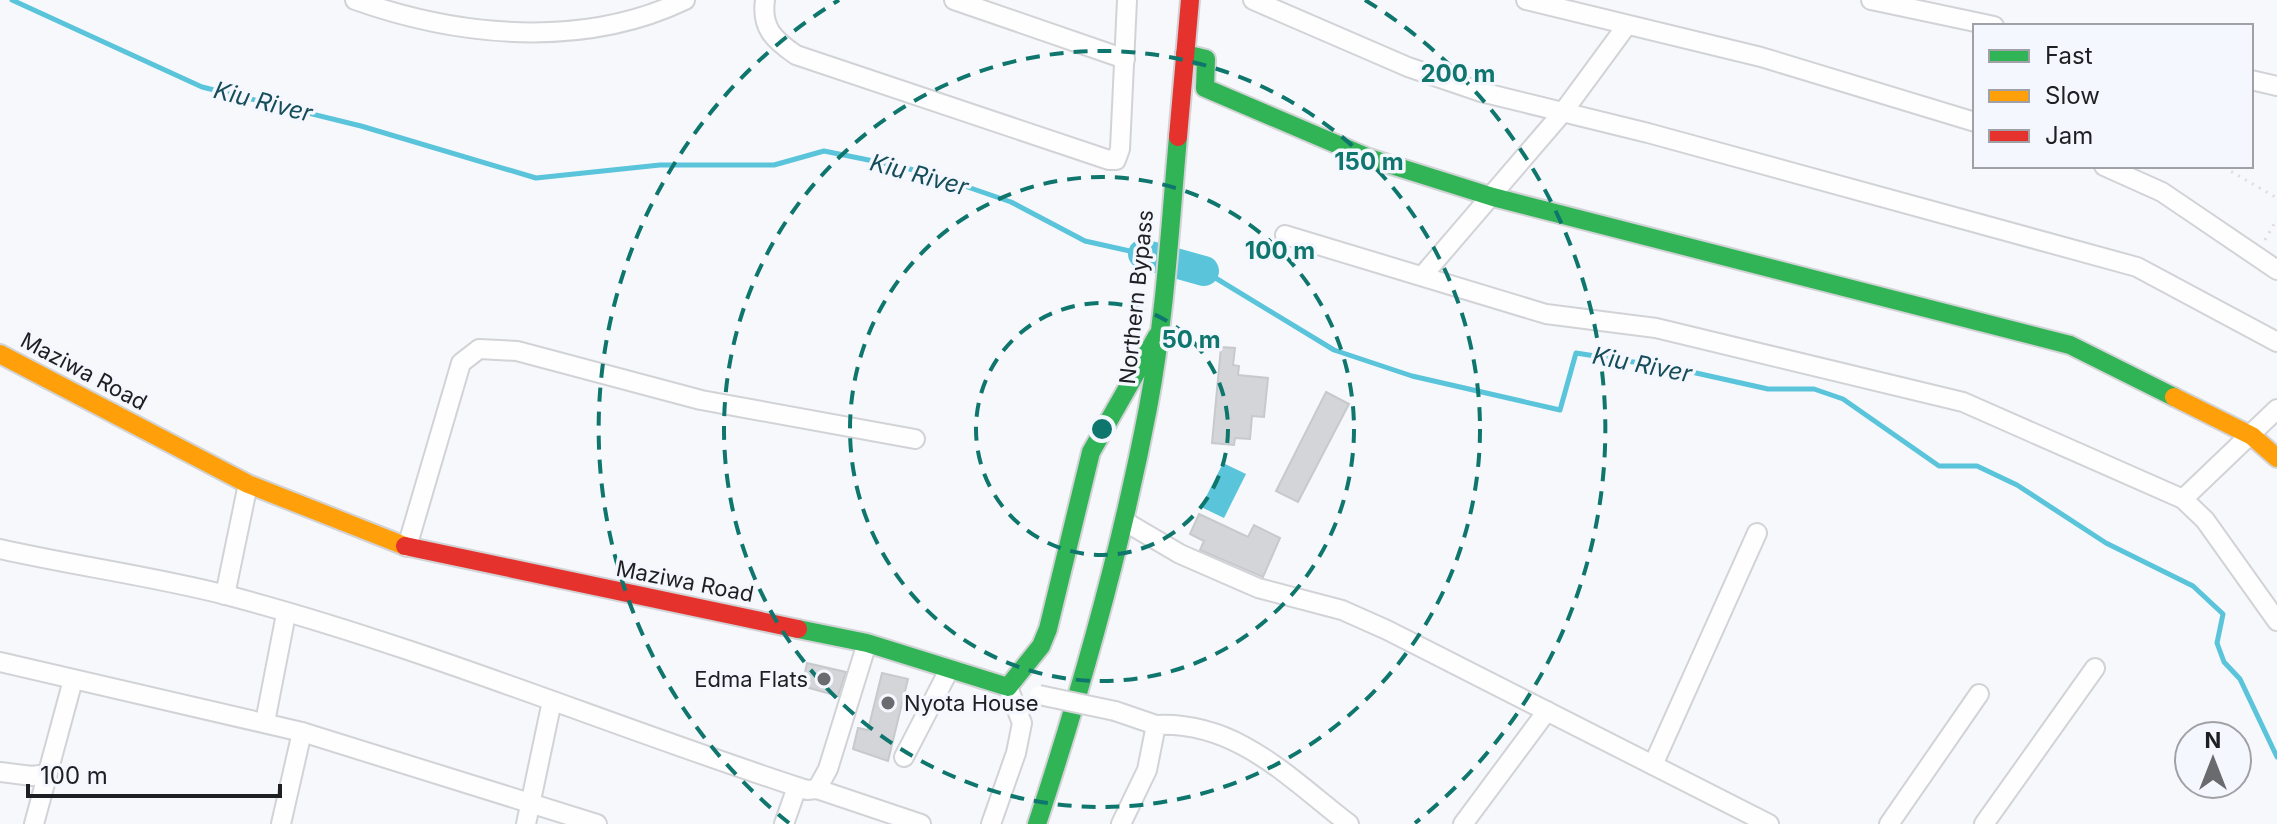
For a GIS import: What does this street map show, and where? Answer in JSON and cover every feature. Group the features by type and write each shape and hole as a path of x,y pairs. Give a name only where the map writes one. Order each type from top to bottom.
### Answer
{"street":[{"path":"355,0 429,23 532,32 603,26 654,13 685,0"},
{"path":"765,0 766,27 778,43 796,55 1109,160 1116,160 1120,149 1127,0"},
{"path":"954,0 1125,59"},
{"name":"Northern Bypass","path":"1037,824 1087,672 1124,521 1160,331 1190,0"},
{"path":"1253,0 1408,67 1481,92 2137,267 2277,342"},
{"path":"1526,0 1761,57 1973,121"},
{"path":"1871,0 1985,24"},
{"path":"1424,274 1563,112 1627,25"},
{"path":"1185,54 1206,59 1205,88 1369,158 1493,197 2070,345 2252,436 2277,458"},
{"path":"2253,80 2277,86"},
{"path":"2108,168 2162,192 2277,270"},
{"path":"1285,235 1424,274 1546,314 1656,328 1963,402 2183,499 2205,520 2277,621"},
{"path":"1008,687 1041,646 1048,629 1091,452 1160,331"},
{"path":"407,547 461,363 479,349 517,351 701,400 915,439"},
{"name":"Maziwa Road","path":"0,354 248,484 407,547 510,571 867,643 1008,687"},
{"path":"2183,499 2277,409"},
{"path":"225,595 248,484"},
{"path":"1124,521 1180,554 1258,588 1342,610 1387,630 1769,824"},
{"path":"1653,765 1757,533"},
{"path":"0,549 225,595 552,701 725,765 797,787 817,789 921,824"},
{"path":"265,722 286,614"},
{"path":"817,789 828,769 867,643"},
{"path":"0,662 302,732 597,824"},
{"path":"1984,824 2095,668"},
{"path":"904,757 949,670"},
{"path":"34,824 73,680"},
{"path":"1008,687 1115,711 1156,725 1203,727 1241,741 1349,824"},
{"path":"991,824 1016,753 1022,723 1008,687"},
{"path":"1889,824 1979,694"},
{"path":"526,824 552,701"},
{"path":"1463,824 1547,711"},
{"path":"1121,824 1147,770 1156,725"},
{"path":"281,824 302,732"},
{"path":"0,772 32,776 47,774"},
{"path":"784,824 797,787"}],"path":[{"path":"2227,168 2277,198"},
{"path":"2256,256 2277,219"}],"water":[{"path":"1223,463 1246,474 1224,518 1201,507"}],"building":[{"path":"1221,347 1235,348 1233,365 1239,366 1238,375 1268,378 1264,417 1252,416 1250,439 1235,438 1234,445 1212,443"},
{"path":"1326,392 1349,404 1298,502 1276,491"},
{"path":"1199,514 1248,537 1254,525 1280,538 1263,577 1200,550 1204,541 1190,534"},
{"name":"Edma Flats","path":"807,663 846,672 838,696 802,686"},
{"name":"Nyota House","path":"882,673 908,679 888,761 853,749 858,728 868,730"}],"waterway":[{"name":"Kiu River","path":"12,0 202,87 361,126 536,178 660,165 774,165 824,151 903,167 956,183 1011,202 1085,241 1143,254"},
{"name":"Kiu River","path":"1143,254 1204,271"},
{"path":"1204,271 1334,350 1412,376 1560,410 1576,353 1678,369 1768,389 1814,389 1843,399 1939,466 1977,466 2017,485 2106,543 2193,586 2223,614 2217,643 2224,662 2240,679 2277,757"}],"traffic: fast":[{"path":"1185,54 1206,59 1205,88 1369,158 1493,197 2070,345 2174,397"},
{"path":"1037,824 1099,618 1126,513 1148,408 1159,341 1178,137"},
{"path":"798,629 867,643 1008,687 1041,646 1048,629 1091,452 1157,336"}],"traffic: slow":[{"path":"0,354 248,484 405,546"},
{"path":"2174,397 2252,436 2277,458"}],"traffic: jam":[{"path":"1178,137 1190,0"},
{"path":"405,546 798,629"}],"place":[{"name":"Edma Flats","path":"824,679"},
{"name":"Nyota House","path":"888,703"}]}
